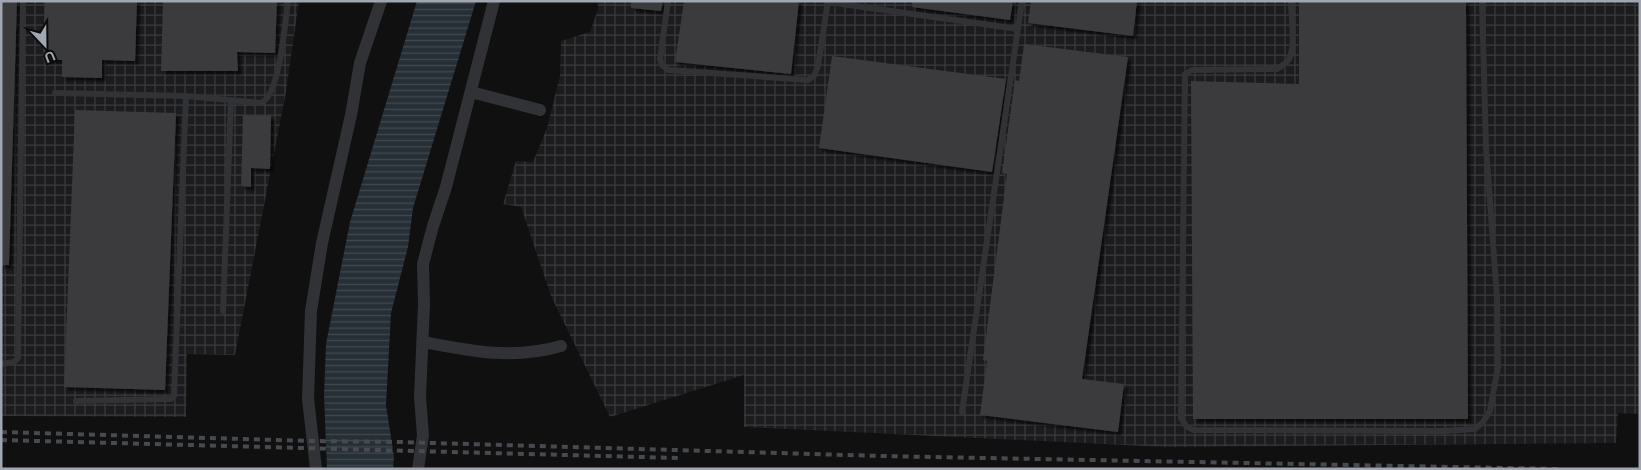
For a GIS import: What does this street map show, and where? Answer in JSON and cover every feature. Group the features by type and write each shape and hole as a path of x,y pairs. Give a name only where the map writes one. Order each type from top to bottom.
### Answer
{"street":[{"path":"316,469 308,399 312,311 322,243 351,115 360,63 380,1"},
{"path":"418,469 423,435 420,397 424,342 423,264 471,92 494,1"},
{"path":"471,92 540,110"},
{"path":"424,342 500,354 543,351 561,346"}],"lane":[{"path":"1,364 14,362 18,358 23,1"},
{"path":"55,93 186,96 261,103 266,101 276,82 288,1"},
{"path":"668,1 660,59 662,65 668,70 808,80 814,76 818,66 828,2 1018,29"},
{"path":"962,412 1022,1"},
{"path":"1291,1 1292,48 1290,57 1284,64 1276,69 1192,70 1185,74 1181,418 1186,426 1193,430 1442,431 1475,429 1483,422 1490,411 1498,367 1497,297 1486,147 1482,1"},
{"path":"76,401 171,399 174,396 186,96"},
{"path":"223,311 231,100"}],"shaded area":[{"path":"1,1 299,1 286,92 235,355 187,354 186,417 1,416"},
{"path":"417,1 476,1 413,208 408,247 391,313 386,405 394,457 393,469 327,469 324,395 326,344 350,222"},
{"path":"598,1 1640,1 1640,414 1618,413 1616,443 1167,447 744,427 744,375 610,417 551,296 521,207 503,204 516,161 533,162 547,128 560,76 561,41 590,32 598,9"}],"building":[{"path":"1,1 17,1 9,265 1,265"},
{"path":"45,1 137,1 135,61 102,60 102,78 62,77 62,60 43,60"},
{"path":"163,1 277,1 275,53 237,52 238,71 161,71"},
{"path":"631,1 663,1 661,11 631,8"},
{"path":"684,1 799,1 791,74 675,62"},
{"path":"912,1 1013,1 1010,20 912,7"},
{"path":"1031,1 1137,1 1133,36 1028,23"},
{"path":"1299,1 1466,1 1468,419 1193,419 1191,81 1299,84"},
{"path":"1024,44 1128,57 1082,379 1124,384 1118,432 980,415 987,361 983,360 1007,174 1002,173 1015,80 1019,81"},
{"path":"832,56 1006,79 992,172 819,148"},
{"path":"75,110 176,113 165,390 64,387"},
{"path":"243,115 271,116 270,169 251,168 251,187 241,186"}],"railway":[{"path":"1,432 881,456 1558,469"},
{"path":"1,440 679,458"}]}
